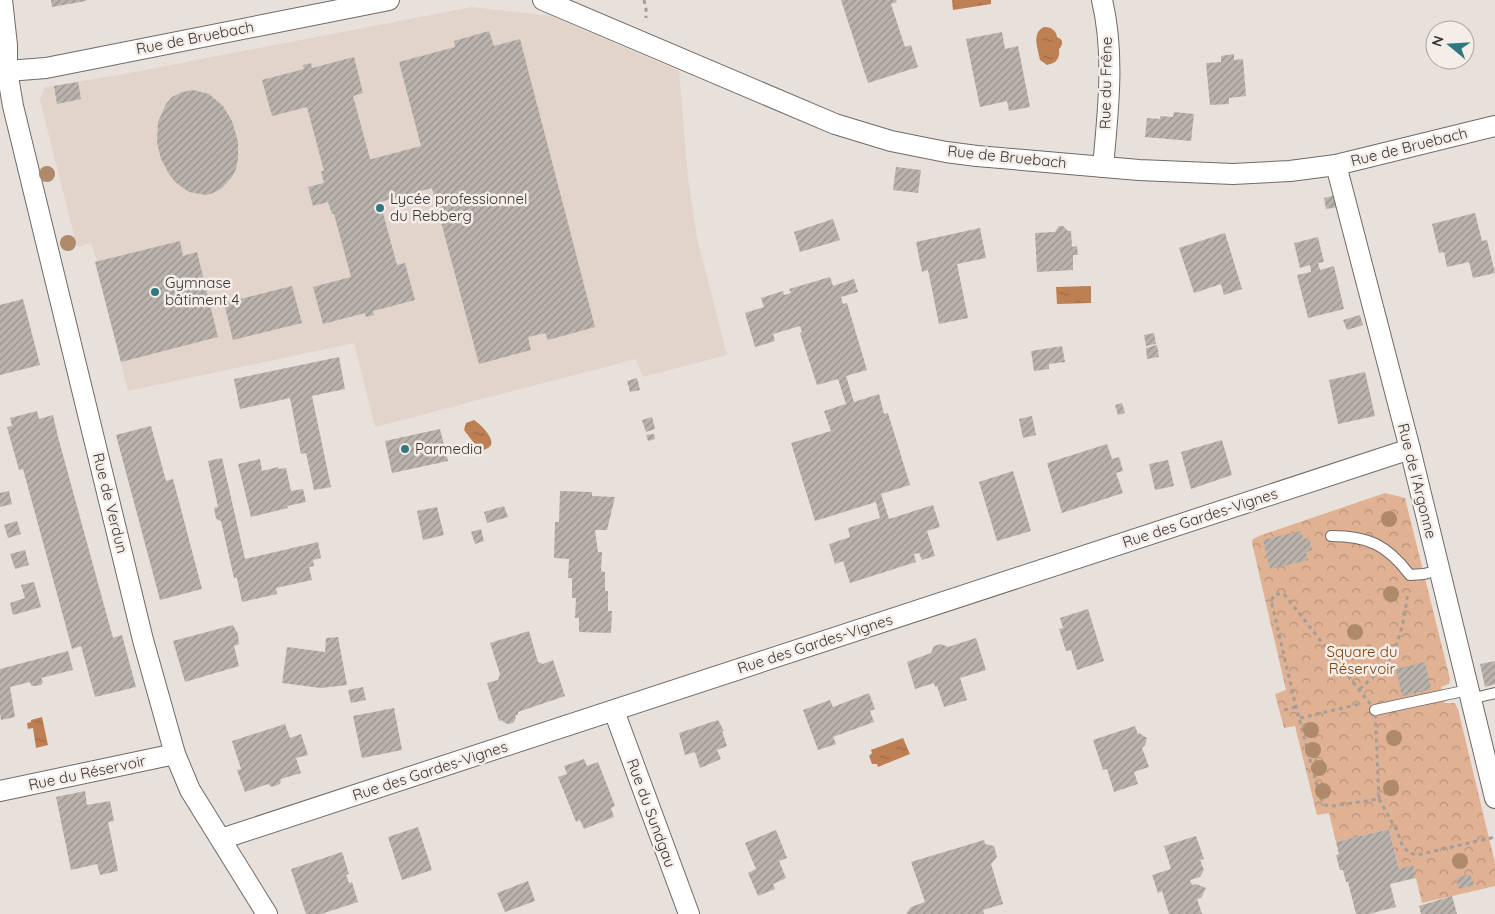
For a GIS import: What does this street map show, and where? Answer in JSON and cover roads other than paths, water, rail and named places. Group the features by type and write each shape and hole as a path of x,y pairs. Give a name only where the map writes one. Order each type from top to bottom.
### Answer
{"street":[{"name":"Rue de Verdun","path":"2,0 7,45 4,70 143,640 175,754 190,790 267,914"},
{"name":"Rue de Bruebach","path":"4,70 46,68 389,0"},
{"name":"Rue de Bruebach","path":"543,0 817,116 862,133 891,142 946,152 1170,172 1232,174 1290,171 1336,165 1495,126"},
{"name":"Rue du Frêne","path":"1102,0 1110,62 1103,166"},
{"name":"Rue de l'Argonne","path":"1336,165 1410,449 1495,798"},
{"name":"Rue des Gardes-Vignes","path":"221,839 1410,449"},
{"name":"Rue du Sundgau","path":"614,711 688,914"},
{"name":"Rue du Réservoir","path":"0,790 175,754"}],"lane":[{"path":"1331,536 1351,536 1380,545 1400,562 1410,575 1439,570"},
{"path":"1372,706 1469,694 1495,693"}],"water":[{"path":"952,0 991,0 991,4 953,10"},
{"path":"1044,27 1053,29 1062,42 1057,60 1047,65 1040,60 1036,41 1038,33"},
{"path":"1091,286 1091,303 1057,304 1056,287"},
{"path":"474,420 486,431 491,442 490,446 481,452 477,451 477,447 464,430 466,423"},
{"path":"42,717 48,745 36,748 33,728 28,729 27,723"},
{"path":"903,738 910,754 878,767 877,764 872,764 869,756 872,753 871,750"}],"place":[{"name":"Lycée professionnel du Rebberg","path":"380,208"},
{"name":"Gymnase bâtiment 4","path":"155,292"},
{"name":"Parmedia","path":"405,449"}],"park label":[{"name":"Square du Réservoir","path":"1362,660"}]}
